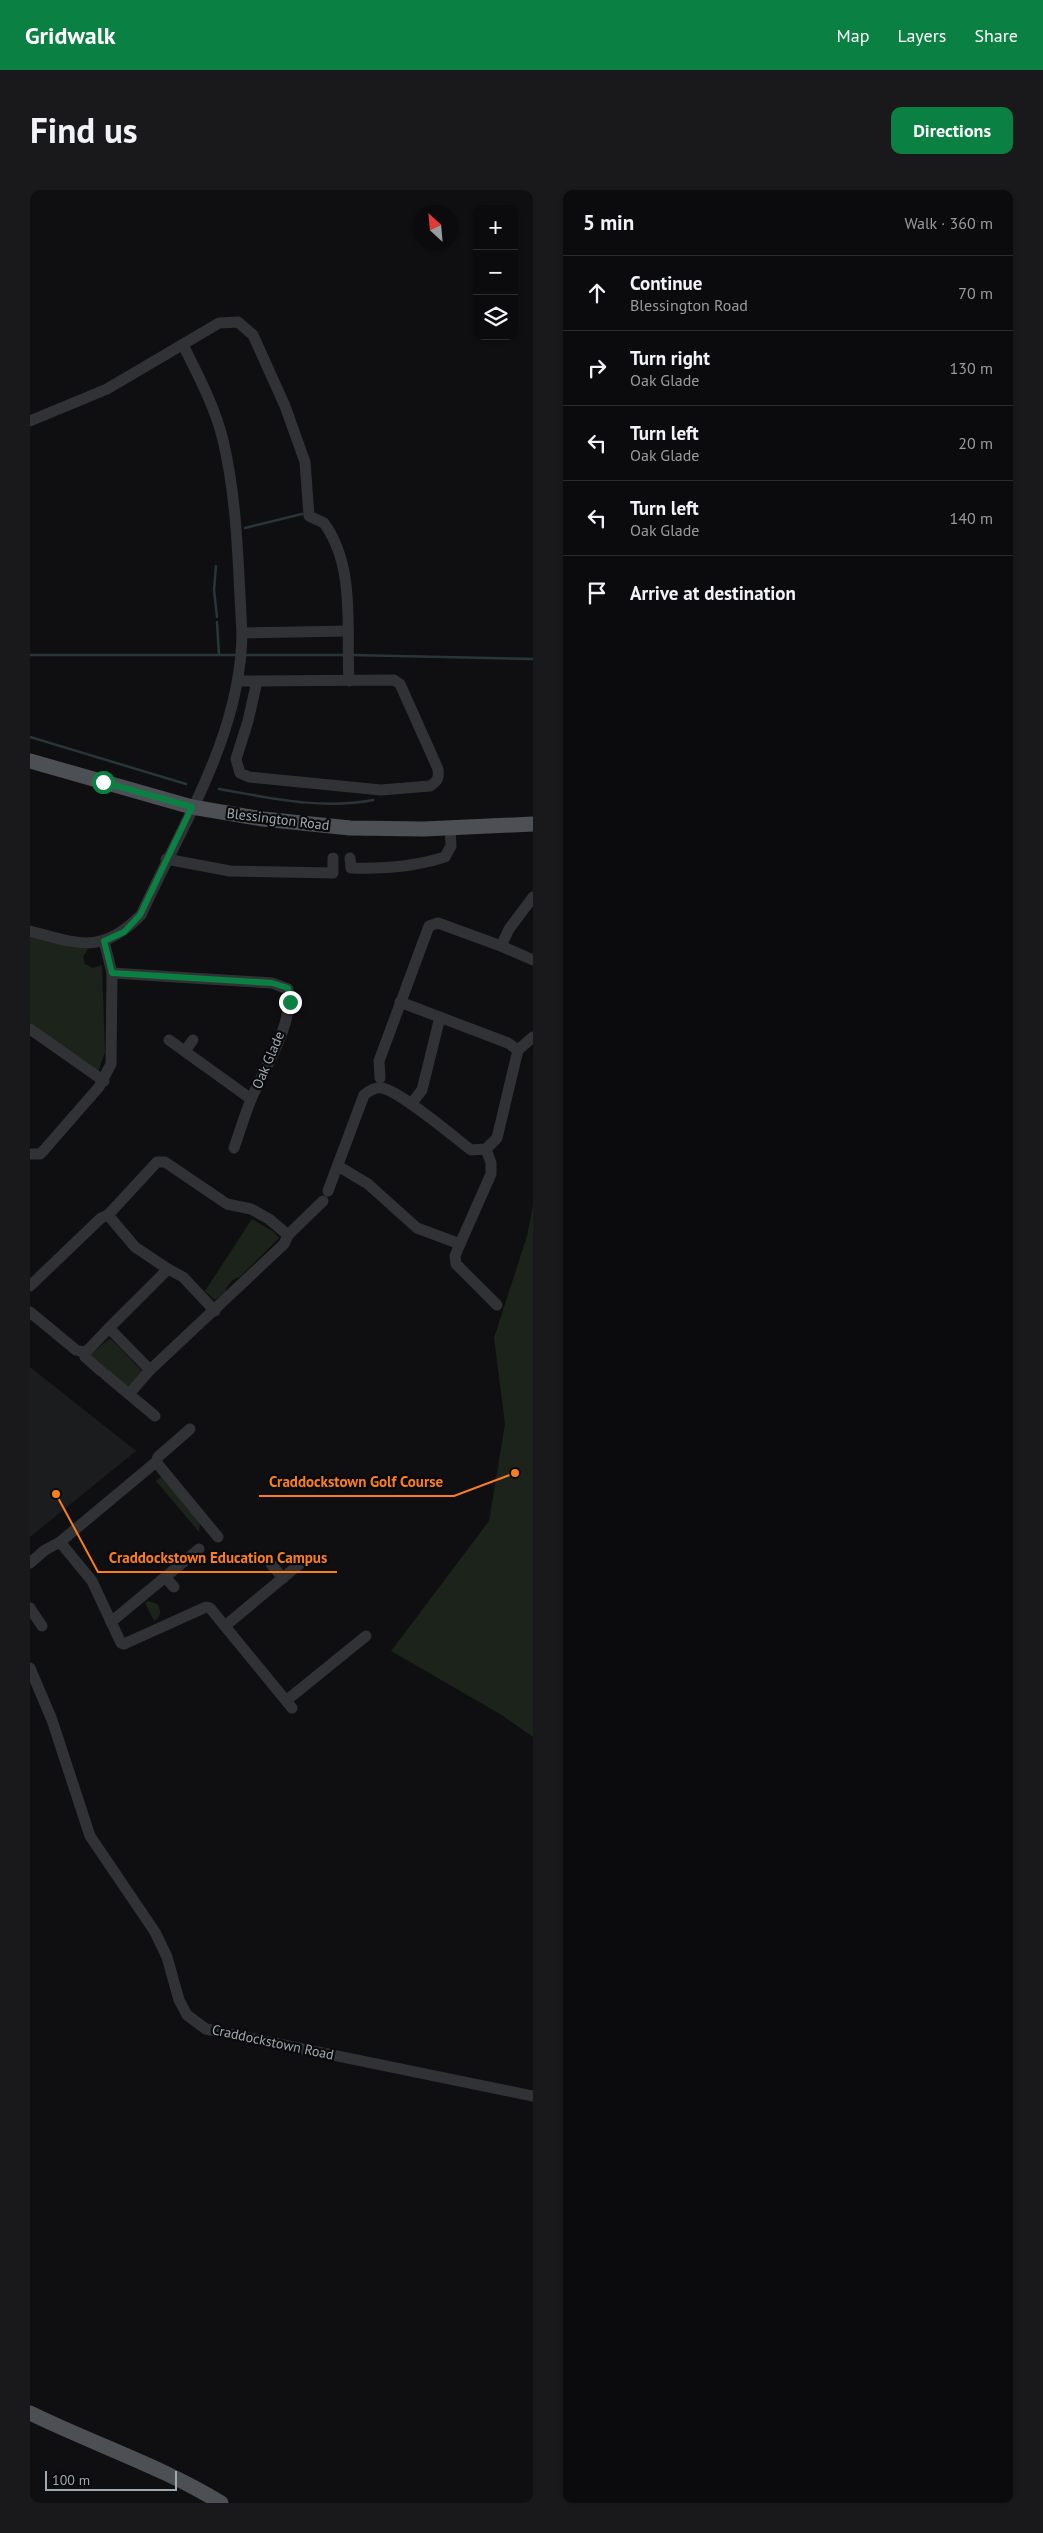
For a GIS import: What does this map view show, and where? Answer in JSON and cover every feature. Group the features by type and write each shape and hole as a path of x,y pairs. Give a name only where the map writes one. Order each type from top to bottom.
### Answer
{"main road":[{"name":"Blessington Road","path":"30,762 192,807 263,819 350,828 450,828 533,824"},
{"path":"30,2413 82,2438 192,2485 221,2503"}],"street":[{"path":"30,421 107,389 219,324 238,322 253,334 285,406 305,462 309,516 324,523 340,557 346,584 349,680"},
{"path":"30,931 75,943 104,941 124,932 140,915 216,760 238,681 242,634 237,528 223,440 216,416 183,345"},
{"path":"242,634 348,631"},
{"path":"238,681 394,680 400,684 438,769 439,776 436,782 430,786 381,790 249,777 240,773 236,760 248,721 257,681"},
{"path":"350,858 351,868 391,869 425,864 445,857 451,846 450,828"},
{"path":"166,859 230,871 333,873 333,858"},
{"path":"500,946 509,929 533,897"},
{"path":"380,1078 379,1061 429,926 433,924 456,928 533,960"},
{"path":"30,1154 36,1155 44,1150 104,1081 111,1064 112,973 104,941"},
{"name":"Oak Glade","path":"112,973 272,983 288,988 290,1002 281,1033 252,1099 234,1148"},
{"path":"400,1002 508,1043 518,1050"},
{"path":"411,1104 422,1090 440,1017"},
{"path":"30,1029 104,1081"},
{"path":"129,1394 150,1370 284,1244 288,1235 326,1196 364,1095 375,1088 385,1089 411,1104 471,1150 486,1149 497,1138 518,1050 533,1037"},
{"name":"Oak Glade","path":"169,1040 252,1099"},
{"path":"184,1051 193,1040"},
{"path":"486,1149 492,1168 491,1174 455,1256 456,1264 497,1304"},
{"path":"30,1286 101,1218 108,1215 152,1165 161,1162 227,1204 251,1210 269,1219 288,1235"},
{"path":"338,1166 368,1184 417,1228 460,1244"},
{"path":"108,1215 135,1246 183,1277 215,1310"},
{"path":"30,1312 76,1350 82,1352 88,1350 168,1269"},
{"path":"109,1328 150,1370"},
{"path":"82,1352 104,1374 155,1416"},
{"path":"30,1563 45,1550 60,1542 156,1462 158,1457 190,1429"},
{"path":"156,1462 218,1537"},
{"path":"60,1542 92,1581 118,1640 124,1644 206,1606 211,1608 289,1704 366,1636"},
{"path":"111,1622 199,1549"},
{"path":"225,1626 302,1562"},
{"path":"270,1564 283,1578"},
{"path":"165,1577 174,1587"},
{"path":"30,1608 42,1626"},
{"path":"351,1648 359,1657"},
{"name":"Craddockstown Road","path":"30,1668 52,1720 90,1836 155,1932 167,1957 179,2000 192,2020 206,2029 533,2096"}],"shaded area":[{"path":"30,933 67,946 88,949 83,957 85,964 93,968 102,965 105,1052 98,1072 30,1024"},
{"path":"533,1205 533,1737 500,1714 391,1651 489,1521 505,1424 494,1338 527,1236"},
{"path":"252,1219 274,1232 279,1238 240,1277 230,1283 225,1292 215,1300 205,1291"},
{"path":"109,1339 143,1372 130,1386 127,1386 89,1356"},
{"path":"30,1367 136,1451 30,1537"},
{"path":"162,1476 200,1522 199,1532 156,1481"},
{"path":"148,1601 157,1604 160,1609 159,1615 154,1621 145,1603"}],"waterway":[{"path":"245,528 302,514"},
{"path":"216,566 214,590 217,617"},
{"path":"217,622 219,655"},
{"path":"30,655 237,655"},
{"path":"245,655 344,655"},
{"path":"352,655 533,659"},
{"path":"30,737 186,784"},
{"path":"219,789 296,802 334,804 373,800"}],"place":[{"name":"Craddockstown Golf Course","path":"515,1473"},
{"name":"Craddockstown Education Campus","path":"56,1494"}],"route":[{"path":"103,782 192,807 140,915 124,932 104,941 112,973 272,983 288,988 290,1002"}]}
